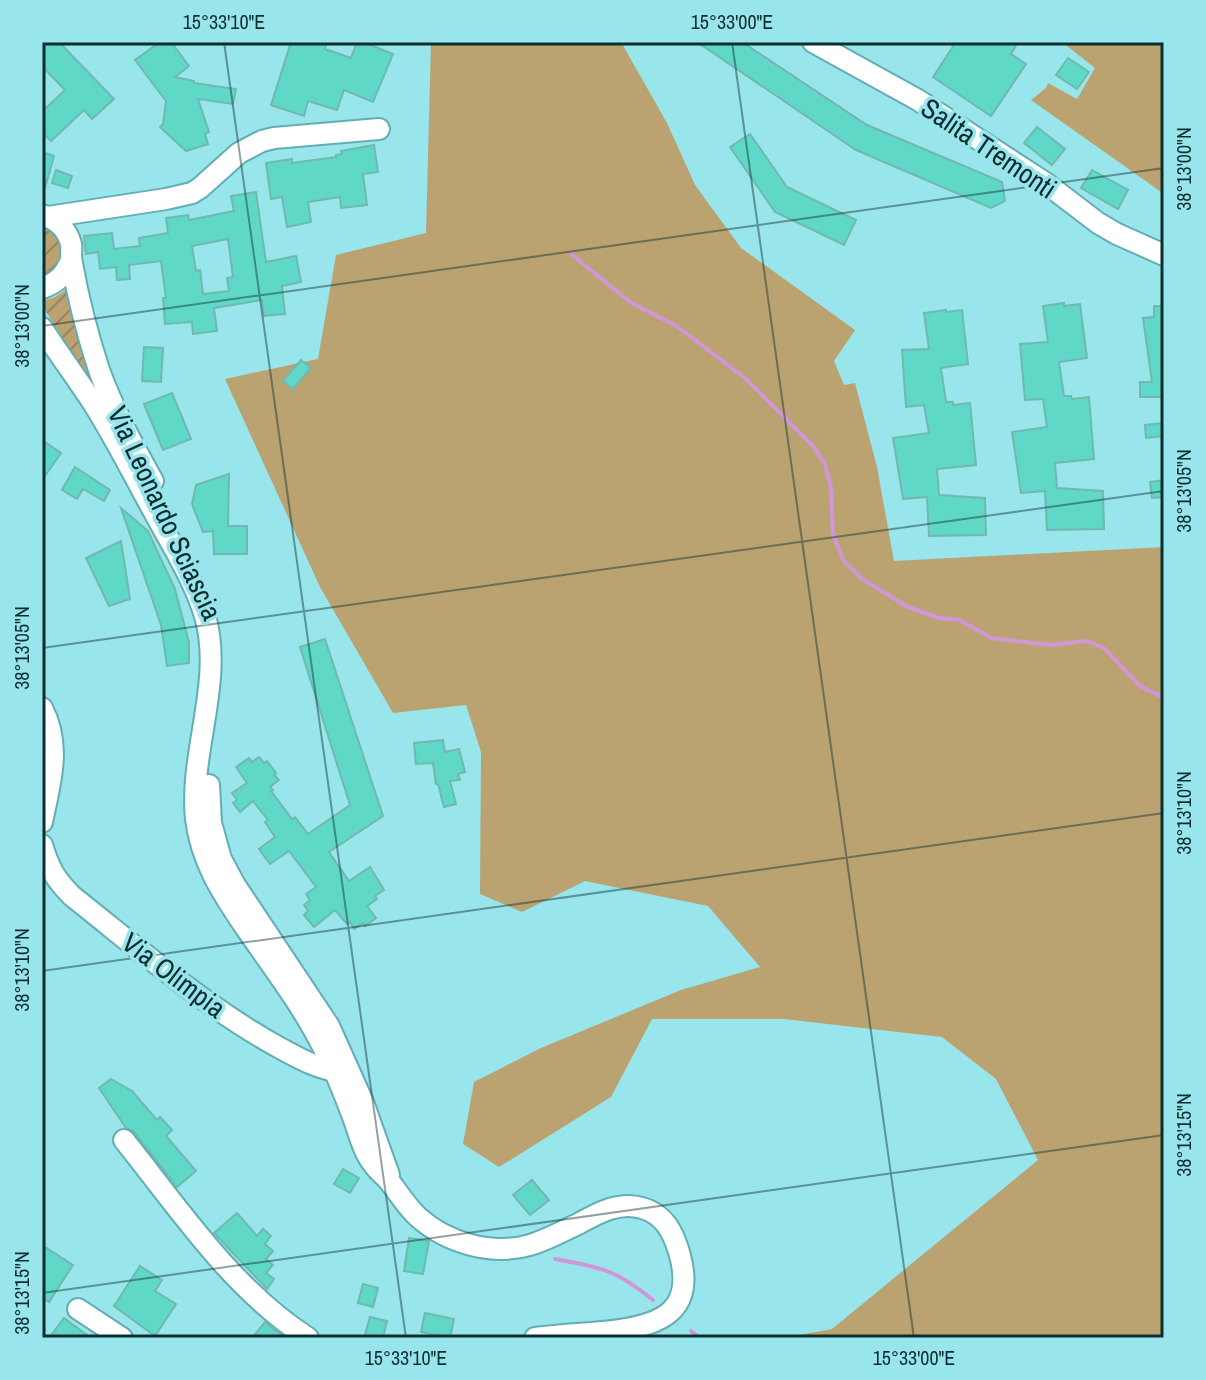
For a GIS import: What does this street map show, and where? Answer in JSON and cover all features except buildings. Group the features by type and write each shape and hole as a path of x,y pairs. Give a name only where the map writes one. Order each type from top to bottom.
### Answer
{"street":[{"name":"Salita Tremonti","path":"813,42 918,100 1047,184 1107,229 1164,255"},
{"path":"45,216 192,193 239,153 262,141 379,129"},
{"path":"42,288 54,284 73,262 80,227 96,209"},
{"path":"45,216 59,223 66,232 73,262"},
{"name":"Via Leonardo Sciascia","path":"73,262 99,396"},
{"name":"Via Leonardo Sciascia","path":"42,328 99,396 178,556 206,621 210,673 196,789 197,824 207,865 222,893 255,929 286,974 329,1026 342,1072 381,1148 392,1184 409,1208 429,1226 457,1241 486,1248 529,1246 601,1212 625,1206 647,1209 666,1223 673,1234 682,1262 683,1277 681,1295 666,1316 639,1327 535,1338"},
{"path":"42,708 53,739 55,762 42,822"},
{"name":"Via Olimpia","path":"42,845 56,880 72,896 194,992 254,1034 306,1062 342,1072"},
{"path":"124,1140 235,1277 271,1312 308,1338"},
{"path":"78,1309 122,1338"}],"shaded area":[{"path":"431,42 621,42 667,123 695,185 741,248 855,330 834,361 844,385 855,383 877,467 894,561 1164,547 1164,1338 783,1338 832,1329 1038,1160 996,1079 942,1037 784,1019 652,1019 611,1097 499,1167 463,1144 474,1082 541,1048 681,990 760,967 708,906 585,881 522,912 480,894 481,752 466,705 393,713 320,587 225,379 318,359 336,255 426,233"},
{"path":"1062,42 1164,42 1164,194 1031,100 1048,83 1077,99 1095,68"},
{"path":"42,226 56,236 60,251 55,265 42,276"},
{"path":"69,288 97,385 93,386 42,305 42,301"}],"waterway":[{"path":"571,254 630,302 678,327 745,378 812,445 825,464 831,487 833,535 844,561 862,579 908,607 939,618 960,620 991,638 1050,645 1087,641 1104,648 1140,686 1164,698"},
{"path":"555,1259 607,1271 629,1282 653,1300"},
{"path":"691,1331 700,1338"}]}
